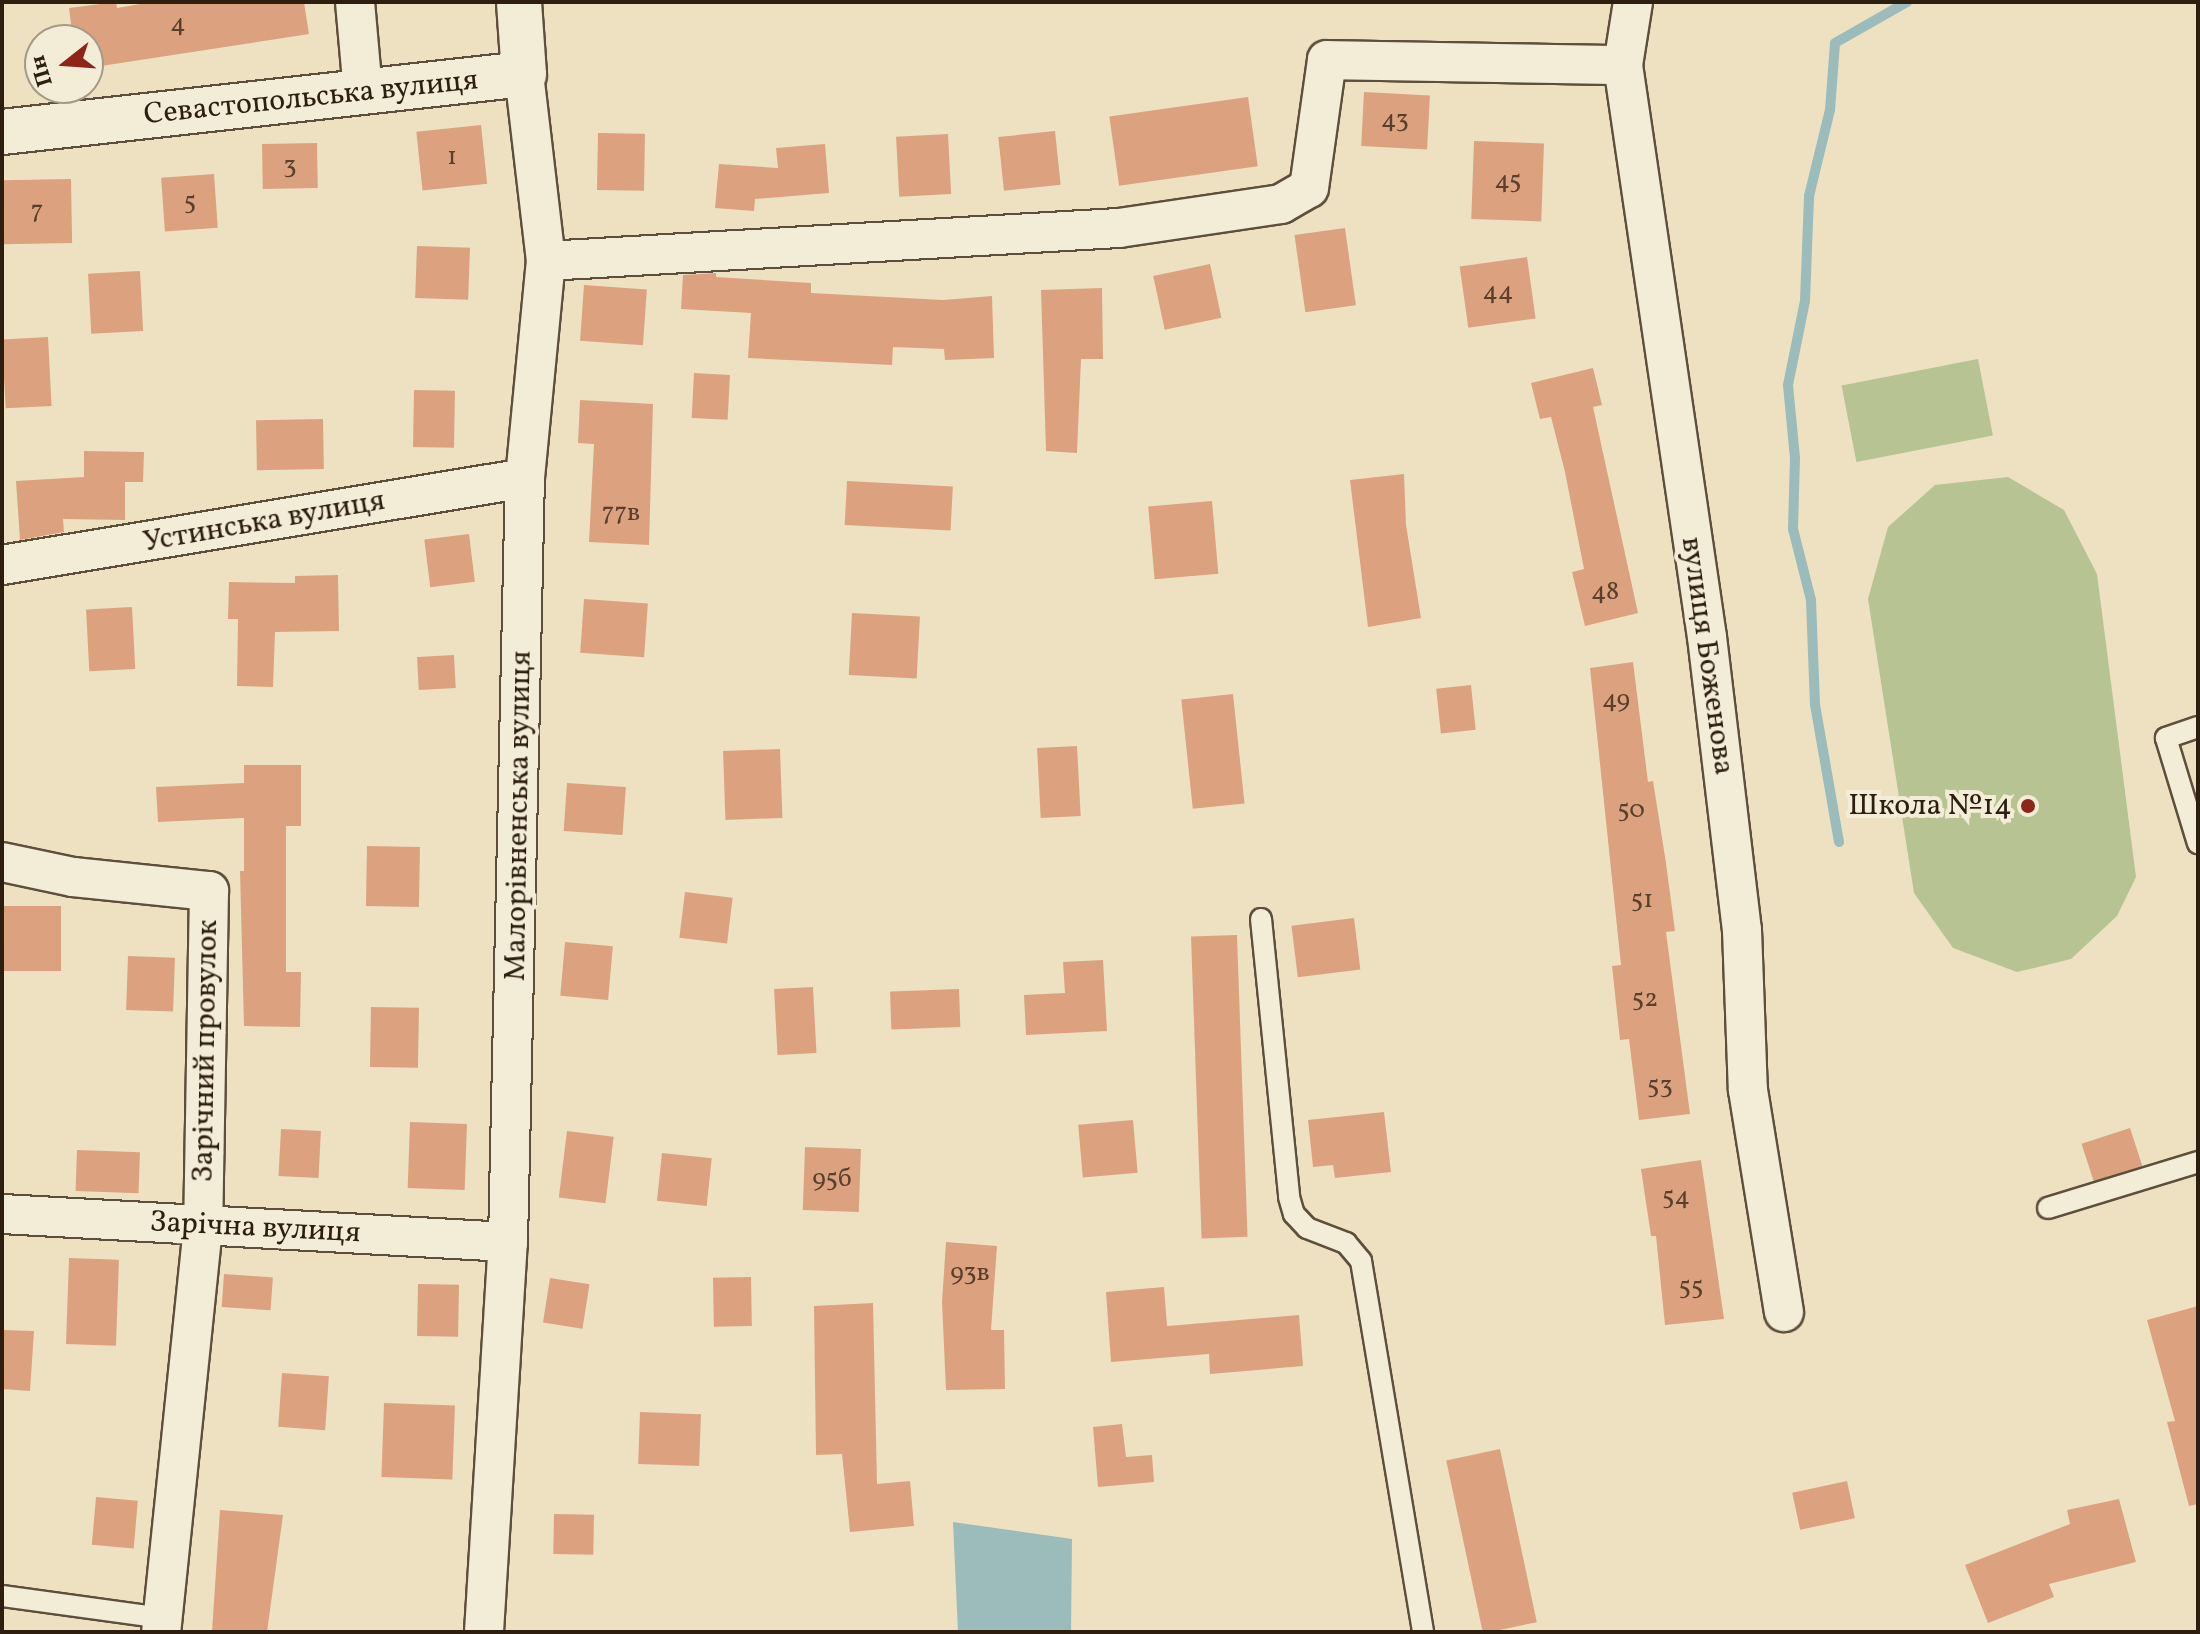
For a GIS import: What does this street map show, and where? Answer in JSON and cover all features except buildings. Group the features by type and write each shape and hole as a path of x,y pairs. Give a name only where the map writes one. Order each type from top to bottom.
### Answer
{"street":[{"path":"355,2 363,92"},
{"name":"Малорівненська вулиця","path":"484,1632 508,1242 525,478 546,261 524,74 519,2"},
{"name":"вулиця Боженова","path":"1633,2 1623,65 1709,653 1742,930 1748,1090 1784,1312"},
{"path":"546,261 1119,228 1281,204 1309,188 1327,60 1623,65"},
{"name":"Севастопольська вулиця","path":"2,132 524,74"},
{"name":"Устинська вулиця","path":"2,565 525,478"},
{"name":"Зарічний провулок","path":"2,862 73,877 209,891 203,1227"},
{"name":"Зарічна вулиця","path":"2,1214 508,1242"},
{"path":"162,1625 203,1227"}],"lane":[{"path":"2198,727 2166,738 2198,843"},
{"path":"1261,919 1289,1197 1294,1214 1307,1228 1346,1243 1361,1261 1423,1632"},
{"path":"2048,1208 2198,1162"},
{"path":"2,1596 162,1625"}],"green space":[{"path":"1978,359 1993,436 1856,462 1842,386"},
{"path":"2008,477 2064,510 2097,574 2136,877 2117,916 2071,959 2017,972 1953,948 1914,893 1868,599 1888,527 1935,485"}],"water":[{"path":"953,1522 1072,1539 1071,1632 958,1632"}],"waterway":[{"path":"1839,842 1815,705 1811,600 1793,529 1795,458 1788,385 1805,301 1809,196 1830,110 1835,43 1907,2"}],"place":[{"name":"Школа №14","path":"2028,806"}]}
